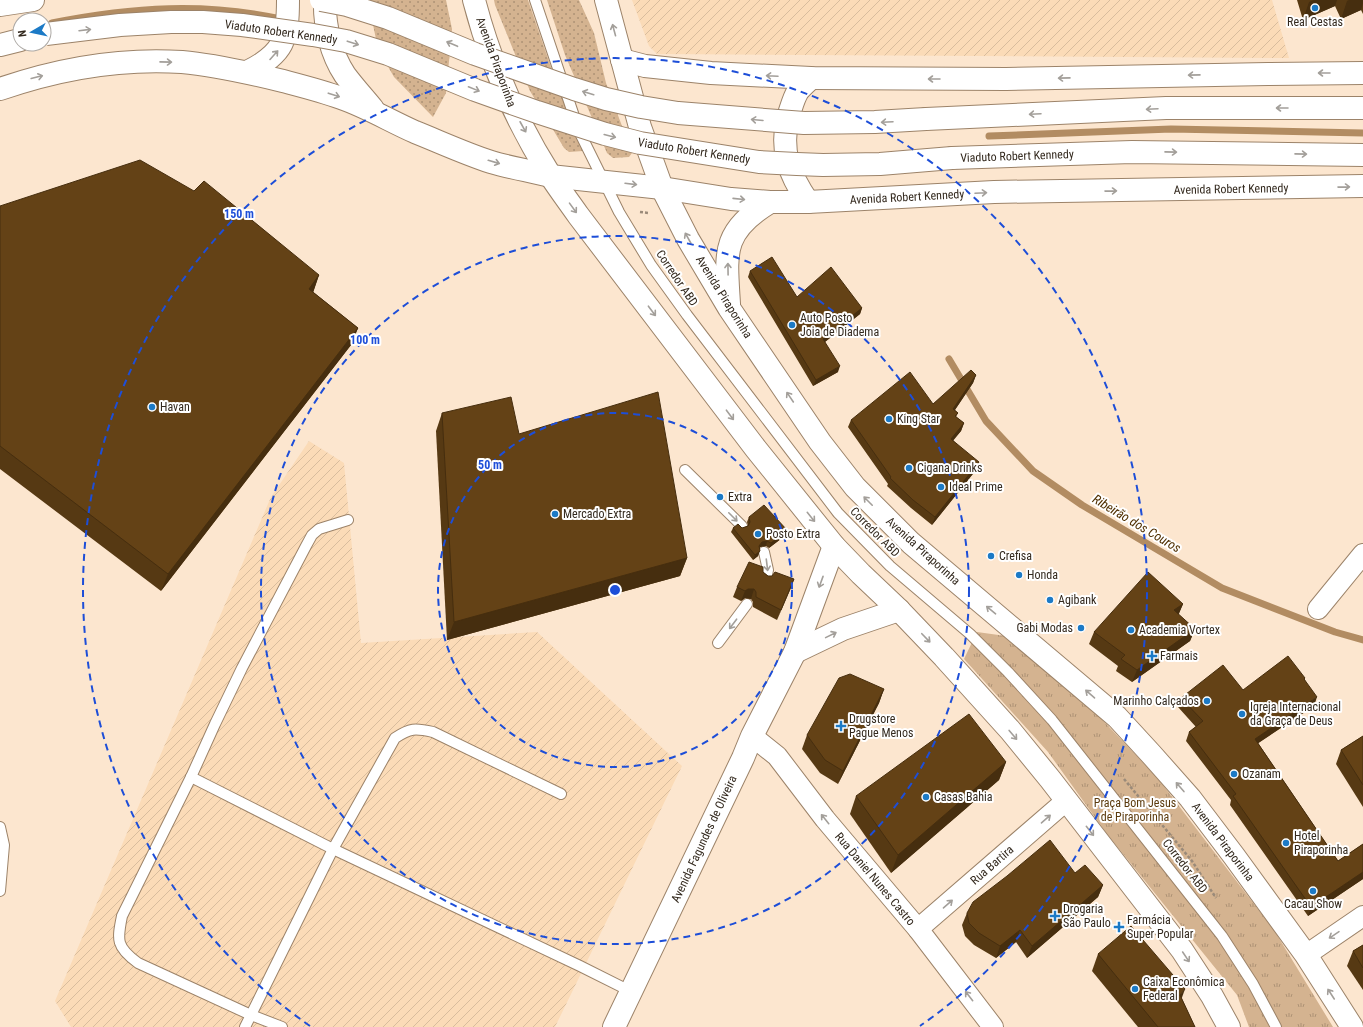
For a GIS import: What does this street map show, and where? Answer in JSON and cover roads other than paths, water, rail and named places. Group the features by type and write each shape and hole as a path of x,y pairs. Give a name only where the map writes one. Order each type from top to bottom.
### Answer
{"main road":[{"path":"0,5 32,0"},
{"path":"321,0 347,5 388,18 475,54 574,89 606,99 678,113 804,123 875,122 1166,108 1363,108"},
{"path":"325,0 329,36 335,53 345,74 377,114"},
{"name":"Avenida Piraporinha","path":"474,0 478,17 490,51 512,107 550,176 583,221 756,449 834,546 860,574 899,610 944,657 1010,730 1067,800 1182,950 1212,996 1229,1027"},
{"name":"Avenida Piraporinha","path":"606,0 640,127 662,188 688,239 729,308 820,442 855,487 911,543 1117,717 1190,798 1234,856 1306,955 1352,1027"},
{"path":"247,72 266,62 273,56 284,41 287,27 288,2"},
{"name":"Viaduto Robert Kennedy","path":"52,34 120,25 197,22 242,25 313,34 346,41 388,54 475,90 605,134 648,144 759,162 822,165 880,164 952,158 1132,152 1363,155"},
{"path":"0,45 12,42"},
{"path":"622,60 646,66 711,73 811,78 1006,79 1363,73"},
{"name":"Avenida Robert Kennedy","path":"0,89 64,70 109,64 182,62 247,72 320,91 353,102 414,131 492,162 550,176 662,188 731,199 770,202 808,202 994,192 1363,186"},
{"path":"808,202 789,169 786,158 785,143 791,106 798,92 811,78"},
{"path":"729,308 727,265 728,251 733,235 744,220 770,202"},
{"name":"Avenida Fagundes de Oliveira","path":"614,1027 743,758 752,736 795,652 834,546"},
{"path":"795,652 844,629 899,610"}],"street":[{"path":"1318,609 1363,554"},
{"name":"Rua Daniel Nunes Castro","path":"752,736 777,756 825,819 918,929 993,1027"},
{"name":"Rua Bartira","path":"918,929 1067,800"},
{"path":"1306,955 1363,916"}],"lane":[{"name":"Corredor ABD","path":"535,0 579,131 619,212 651,265 686,315 838,514 890,566 970,634 1008,672 1052,720 1222,936 1252,984 1276,1027"},
{"path":"685,470 742,526"},
{"path":"282,1027 138,963 128,955 121,946 118,935 122,916 191,777 242,668 309,540 319,529 348,520"},
{"path":"764,552 768,570 766,579"},
{"path":"718,644 747,604"},
{"path":"245,1027 333,849 395,738 406,731 419,729 433,732 561,794"},
{"path":"191,777 333,849 632,992"},
{"path":"0,827 4,845 0,890"}],"waterway":[{"name":"Ribeirão dos Couros","path":"52,23 111,13 169,9 227,11 256,14 286,20"},
{"path":"989,136 1171,129 1363,133"},
{"name":"Ribeirão dos Couros","path":"949,359 986,421 1033,471 1082,505 1222,588 1335,632 1363,640"}],"place":[{"name":"Real Cestas","path":"1315,8"},
{"name":"Auto Posto Joia de Diadema","path":"792,325"},
{"name":"Havan","path":"152,407"},
{"name":"King Star","path":"889,419"},
{"name":"Cigana Drinks","path":"909,468"},
{"name":"Ideal Prime","path":"941,487"},
{"name":"Extra","path":"720,497"},
{"name":"Mercado Extra","path":"555,514"},
{"name":"Posto Extra","path":"758,534"},
{"name":"Crefisa","path":"991,556"},
{"name":"Honda","path":"1019,575"},
{"name":"Agibank","path":"1050,600"},
{"name":"Gabi Modas","path":"1081,628"},
{"name":"Academia Vortex","path":"1131,630"},
{"name":"Farmais","path":"1152,656"},
{"name":"Marinho Calçados","path":"1207,701"},
{"name":"Igreja Internacional da Graça de Deus","path":"1242,714"},
{"name":"Drugstore Pague Menos","path":"841,726"},
{"name":"Ozanam","path":"1234,774"},
{"name":"Casas Bahia","path":"926,797"},
{"name":"Hotel Piraporinha","path":"1286,843"},
{"name":"Cacau Show","path":"1313,891"},
{"name":"Drogaria São Paulo","path":"1055,916"},
{"name":"Farmácia Super Popular","path":"1119,927"},
{"name":"Caixa Econômica Federal","path":"1135,989"}],"park label":[{"name":"Praça Bom Jesus de Piraporinha","path":"1135,810"}]}
